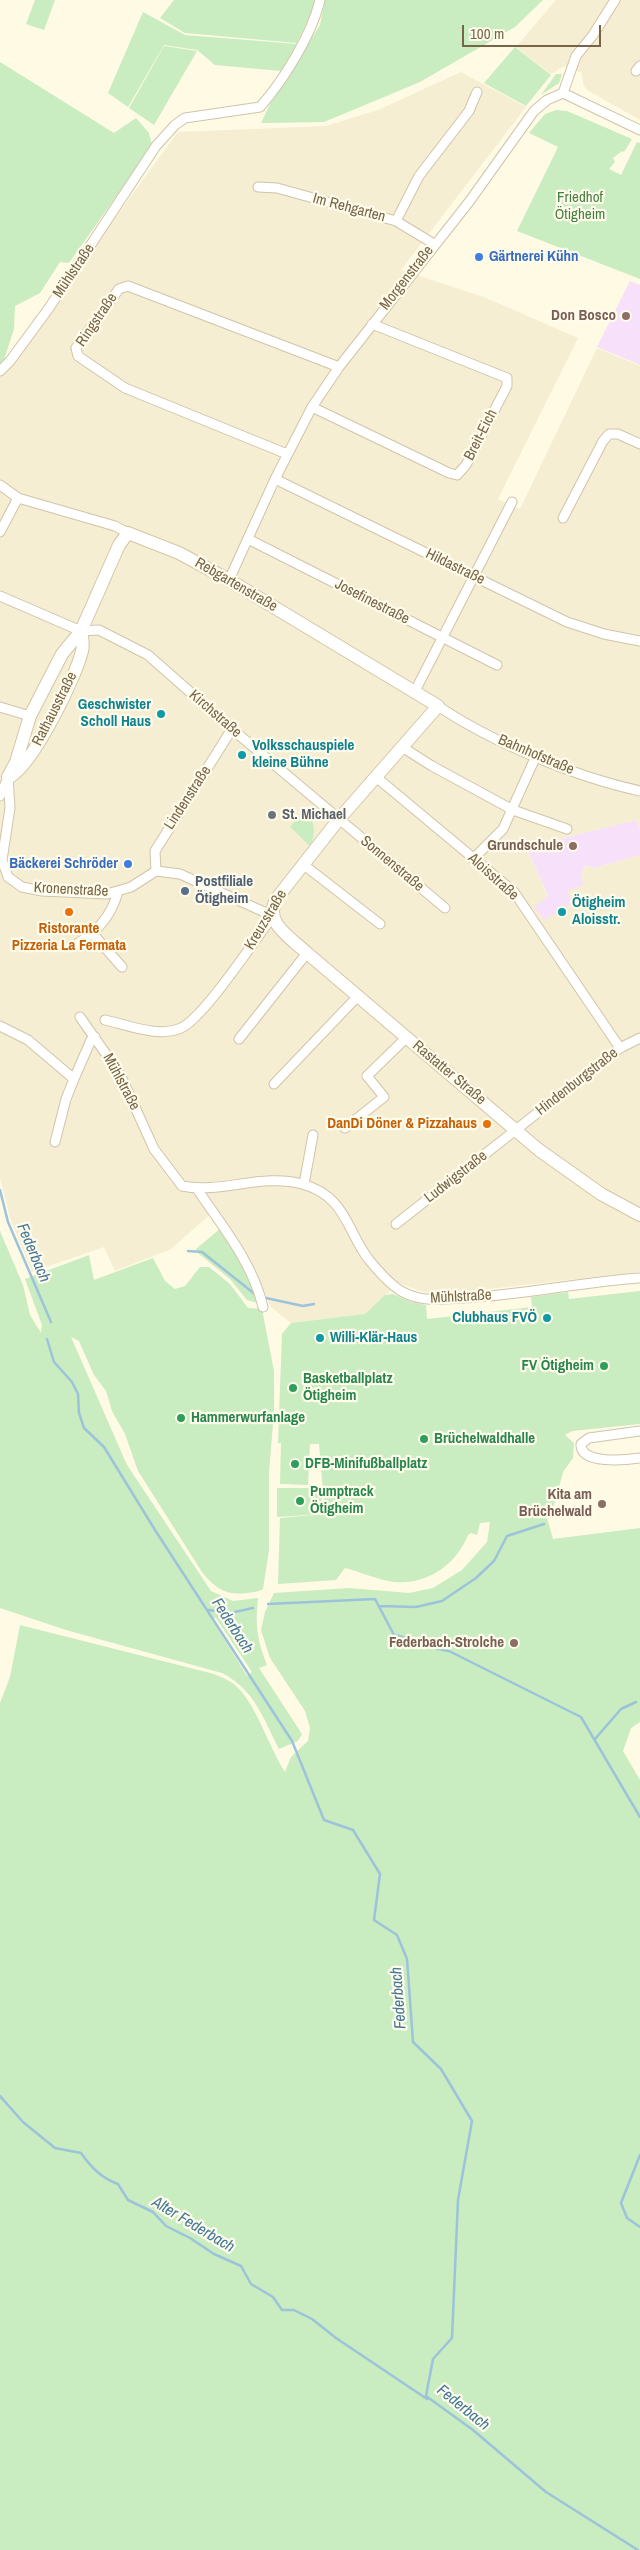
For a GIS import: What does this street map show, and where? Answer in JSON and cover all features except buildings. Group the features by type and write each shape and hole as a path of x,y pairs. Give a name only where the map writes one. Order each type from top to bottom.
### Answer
{"street":[{"name":"Mühlstraße","path":"0,371 10,361 49,308 144,167 156,146 175,125 185,118 260,107 298,50 317,13 320,0"},
{"path":"615,0 593,35 576,56 563,92 640,130"},
{"path":"396,220 419,176 469,111 477,92"},
{"name":"Morgenstraße","path":"229,580 287,454 312,407 339,367 469,202 534,111 547,100 563,92"},
{"name":"Im Rehgarten","path":"258,187 277,188 396,220 434,244"},
{"name":"Ringstraße","path":"287,454 125,388 78,356 76,348 119,289 128,286 339,367"},
{"name":"Breit-Eich","path":"312,407 449,473 458,475 466,465 507,386 507,378 372,324"},
{"path":"563,518 603,441 609,434 618,434 640,444"},
{"name":"Hildastraße","path":"275,479 567,622 604,634 640,641"},
{"name":"Rebgartenstraße","path":"0,485 18,498 115,526 128,533 179,552 438,706"},
{"path":"0,532 18,498"},
{"path":"414,691 512,502"},
{"name":"Rathausstraße","path":"0,796 4,777 16,762 30,716 62,654 81,631 119,545 128,533"},
{"name":"Josefinestraße","path":"248,539 497,665"},
{"name":"Kirchstraße","path":"0,596 81,631 99,630 148,655 232,730 340,819"},
{"name":"Rathausstraße","path":"4,777 25,763 56,710 79,661 83,648 81,631"},
{"name":"Kreuzstraße","path":"105,1020 156,1032 181,1028 199,1013 267,924 272,906 277,898 340,819 438,706"},
{"name":"Bahnhofstraße","path":"438,706 481,731 578,774 640,791"},
{"path":"0,707 30,716"},
{"name":"Lindenstraße","path":"156,871 155,851 232,730"},
{"path":"402,747 432,766 513,810 567,829"},
{"path":"473,859 502,829 513,810 536,756"},
{"name":"Kronenstraße","path":"4,777 10,808 2,860 8,877 22,887 42,892 107,894 131,887 156,871"},
{"name":"Aloisstraße","path":"376,777 514,892 620,1048"},
{"name":"Sonnenstraße","path":"340,819 445,908"},
{"path":"304,865 380,924"},
{"path":"156,871 180,874 271,915"},
{"name":"Kronenstraße","path":"74,946 93,934 112,911 118,892"},
{"name":"Rastatter Straße","path":"271,915 280,928 357,997 516,1130 601,1194 638,1211"},
{"path":"93,934 122,967"},
{"path":"239,1039 307,952"},
{"path":"274,1084 357,997"},
{"name":"Mühlstraße","path":"80,1017 120,1074 154,1149 182,1186 197,1189 281,1180 304,1184 333,1202 348,1219 369,1260 405,1294 427,1300 487,1297 640,1278"},
{"path":"0,1026 28,1040 74,1080"},
{"path":"55,1142 66,1099 91,1040 95,1037"},
{"path":"345,1128 384,1097 367,1076 406,1038"},
{"name":"Hindenburgstraße","path":"516,1130 620,1048 640,1038"},
{"name":"Ludwigstraße","path":"396,1224 516,1130"},
{"path":"304,1184 313,1135"},
{"name":"Mühlstraße","path":"197,1189 243,1257 260,1291 263,1307"},
{"path":"640,1431 589,1438 581,1444 581,1448 586,1454 595,1458 640,1458"}],"shaded area":[{"path":"556,0 640,0 640,120 587,90 583,84 582,73 564,66 551,74 516,47"},
{"path":"461,72 526,107 401,270 484,297 578,338 498,499 520,509 597,348 640,366 640,830 637,820 526,847 548,897 567,892 581,876 585,865 594,868 640,855 640,1272 444,1294 423,1292 399,1283 365,1314 291,1323 271,1307 244,1249 215,1210 171,1249 115,1271 104,1247 32,1272 10,1218 0,1177 0,374 7,371 54,308 104,233 178,132 326,126 378,110"},
{"name":"Don Bosco","path":"630,281 640,285 640,365 597,347"},
{"path":"637,820 640,830 640,855 594,868 585,865 581,876 583,885 567,892 573,903 544,920 534,907 548,896 526,847"}],"green space":[{"path":"35,0 55,0 44,30 26,24"},
{"path":"174,0 317,0 297,43 185,33 160,18"},
{"path":"325,0 543,0 515,27 420,82 324,122 261,123 270,104 320,25"},
{"path":"143,12 185,35 297,44 281,71 215,65 197,50 164,45 128,107 108,93"},
{"path":"164,46 197,51 154,125 129,108"},
{"path":"515,47 551,75 526,106 484,83"},
{"path":"0,62 114,133 136,118 149,133 152,146 69,263 60,262 40,293 15,306 14,329 3,363 0,364"},
{"path":"556,74 562,74 559,83 541,95"},
{"name":"Friedhof Ötigheim","path":"556,110 567,111 632,139 624,152 622,151 613,158 615,162 609,169 621,175 637,142 640,143 640,279 517,231 558,147 529,133 545,114"},
{"path":"305,808 314,826 310,846 290,827"},
{"path":"221,1228 238,1251 261,1304 247,1300 230,1279 198,1253 196,1249"},
{"path":"0,1231 23,1285 30,1315 41,1333 42,1325 25,1279 89,1255 94,1280 153,1258 165,1281 175,1289 185,1286 200,1267 209,1267 230,1284 248,1308 262,1309 274,1371 274,1412 269,1472 269,1550 263,1589 240,1594 227,1592 216,1586 202,1572 138,1471 125,1434 112,1411 106,1391 94,1375 79,1341 71,1337 127,1465 211,1591 233,1601 258,1598 258,1632 267,1665 259,1668 302,1734 298,1741 279,1749 263,1716 250,1696 243,1688 222,1673 66,1630 0,1608","holes":["211,1618 216,1618 252,1672 247,1676"]},
{"path":"640,1291 640,1424 572,1431 565,1435 574,1443 573,1458 563,1472 551,1517 547,1518 553,1539 640,1528 640,1722 631,1728 623,1751 640,1780 640,2550 0,2550 0,1703 10,1677 20,1625 214,1674 228,1680 243,1693 256,1714 285,1772 291,1757 308,1741 310,1728 305,1711 270,1658 261,1630 265,1612 274,1593 349,1588 409,1593 433,1588 462,1570 487,1542 490,1522 480,1523 477,1535 471,1533 468,1535 463,1546 448,1564 439,1571 418,1580 394,1582 345,1568 336,1580 278,1584 280,1518 325,1514 319,1444 310,1444 308,1485 280,1484 281,1443 278,1443 282,1334 291,1323 365,1314 385,1295 393,1294 411,1302 426,1305 427,1319 532,1307 531,1297 568,1292 569,1299"},
{"name":"Pumptrack Ötigheim","path":"277,1488 321,1488 323,1514 277,1517"}],"waterway":[{"name":"Federbach","path":"0,1190 8,1222 51,1322"},
{"path":"188,1251 202,1252 256,1295"},
{"path":"266,1298 303,1306 314,1304"},
{"name":"Federbach","path":"47,1339 54,1362 72,1382 78,1394 79,1413 84,1428 104,1447 155,1530 292,1741 324,1820 353,1830 380,1874 374,1920 397,1935 407,1959 413,2042 441,2069 472,2121 458,2200 452,2338 433,2359 426,2396 473,2430 546,2492 638,2550"},
{"path":"379,1606 416,1607 442,1601 476,1578 494,1561 507,1536 544,1524"},
{"path":"268,1604 375,1599 394,1635 449,1651 581,1717 640,1817"},
{"path":"209,1610 230,1613 253,1608"},
{"path":"595,1739 621,1709 636,1702"},
{"name":"Alter Federbach","path":"0,2096 23,2122 55,2148 81,2153 97,2172 106,2179 118,2184 128,2200 153,2212 166,2226 190,2238 214,2254 241,2266 251,2284 273,2297 282,2310 294,2310 312,2319 336,2338 427,2399"},
{"path":"640,2155 621,2203 627,2218 640,2227"}],"place":[{"name":"Gärtnerei Kühn","path":"479,257"},
{"name":"Don Bosco","path":"626,316"},
{"name":"Geschwister Scholl Haus","path":"161,714"},
{"name":"Volksschauspiele kleine Bühne","path":"242,755"},
{"name":"St. Michael","path":"272,815"},
{"name":"Grundschule","path":"573,846"},
{"name":"Bäckerei Schröder","path":"128,864"},
{"name":"Postfiliale Ötigheim","path":"185,891"},
{"name":"Ristorante Pizzeria La Fermata","path":"69,912"},
{"name":"Ötigheim Aloisstr.","path":"562,912"},
{"name":"DanDi Döner & Pizzahaus","path":"487,1124"},
{"name":"Clubhaus FVÖ","path":"547,1318"},
{"name":"Willi-Klär-Haus","path":"320,1338"},
{"name":"FV Ötigheim","path":"604,1366"},
{"name":"Basketballplatz Ötigheim","path":"293,1388"},
{"name":"Hammerwurfanlage","path":"181,1418"},
{"name":"Brüchelwaldhalle","path":"424,1439"},
{"name":"DFB-Minifußballplatz","path":"295,1464"},
{"name":"Pumptrack Ötigheim","path":"300,1501"},
{"name":"Kita am Brüchelwald","path":"602,1504"},
{"name":"Federbach-Strolche","path":"514,1643"}]}
